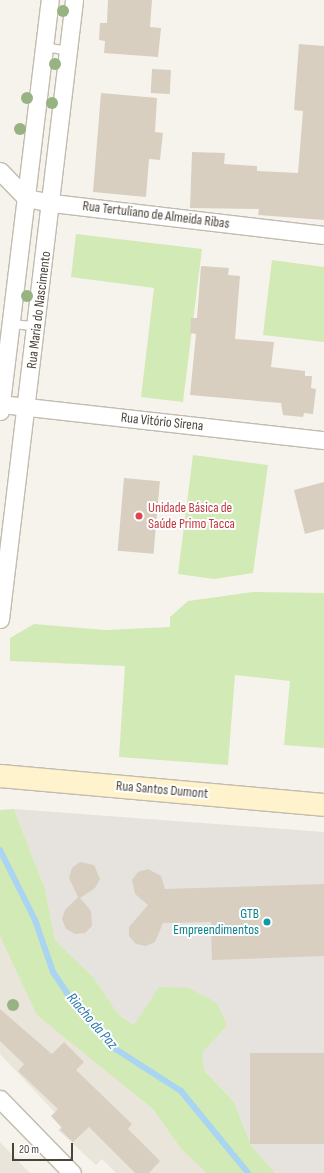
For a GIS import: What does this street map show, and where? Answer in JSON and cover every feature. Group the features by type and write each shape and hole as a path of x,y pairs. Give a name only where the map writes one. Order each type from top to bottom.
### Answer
{"main road":[{"name":"Rua Santos Dumont","path":"0,776 324,805"}],"street":[{"name":"Rua Maria do Nascimento","path":"0,408 50,0"},
{"name":"Rua Maria do Nascimento","path":"0,619 5,535 27,407 52,203 74,0"},
{"path":"0,171 26,198"},
{"name":"Rua Tertuliano de Almeida Ribas","path":"26,198 52,203 324,235"},
{"name":"Rua Vitório Sirena","path":"0,408 27,407 324,440"},
{"path":"0,1099 72,1173"}],"lane":[{"path":"44,47 68,52"},
{"path":"11,324 37,326"}],"shaded area":[{"path":"14,809 324,832 324,1173 275,1173 251,1145 234,1102 206,1072 119,1015 94,978 55,940 45,889"},
{"path":"0,880 238,1173 116,1173 102,1159 96,1165 58,1130 65,1123 0,1054"},
{"path":"0,1142 30,1173 0,1173"}],"green space":[{"path":"76,234 202,249 183,402 141,397 154,288 71,277"},
{"path":"272,260 324,267 324,342 263,335"},
{"path":"193,455 268,465 253,573 214,579 178,574"},
{"path":"253,592 324,593 324,748 284,745 290,681 235,675 228,765 119,757 125,666 10,661 10,638 34,624 105,630 170,627 170,617 188,601"},
{"path":"14,809 45,889 55,940 94,978 119,1015 134,1025 159,987 189,988 217,1003 227,1025 202,1053 204,1070 234,1102 251,1145 275,1173 207,1173 182,1150 153,1109 37,1015 0,936 0,810"}],"building":[{"path":"108,0 152,0 150,27 161,28 158,57 104,53 105,41 99,40 100,23 107,23"},
{"path":"299,44 324,46 324,220 258,215 259,209 190,208 192,152 225,153 224,164 257,166 257,171 298,173 303,111 294,110"},
{"path":"152,69 171,70 170,94 151,93"},
{"path":"101,93 157,98 155,132 163,133 160,160 149,159 146,197 93,192"},
{"path":"201,266 229,268 228,275 240,276 235,339 274,342 271,367 305,371 305,376 312,376 311,388 316,389 313,414 304,413 303,417 283,415 281,403 190,395 196,334 190,333 191,318 197,318"},
{"name":"Unidade Básica de Saúde Primo Tacca","path":"124,478 160,481 154,554 118,551"},
{"path":"324,482 324,529 305,534 294,490"},
{"path":"80,862 94,865 100,879 95,888 80,898 91,911 92,926 85,933 75,934 66,929 62,919 65,910 78,897 69,878 72,868"},
{"name":"GTB Empreendimentos","path":"148,869 161,876 165,889 324,884 324,956 212,960 211,922 163,923 155,942 146,946 136,944 129,936 129,927 148,905 135,894 132,880 138,872"},
{"path":"0,1009 52,1054 64,1042 84,1062 76,1070 132,1124 128,1129 160,1161 149,1173 135,1173 89,1127 73,1142 60,1130 62,1128 51,1116 58,1109 18,1071 24,1064 0,1041"},
{"path":"250,1053 324,1053 324,1144 250,1144"}],"waterway":[{"name":"Riacho da Paz","path":"0,850 35,920 53,972 77,1008 114,1048 181,1091 248,1173"}],"place":[{"name":"Unidade Básica de Saúde Primo Tacca","path":"139,516"},
{"name":"GTB Empreendimentos","path":"267,922"}]}
